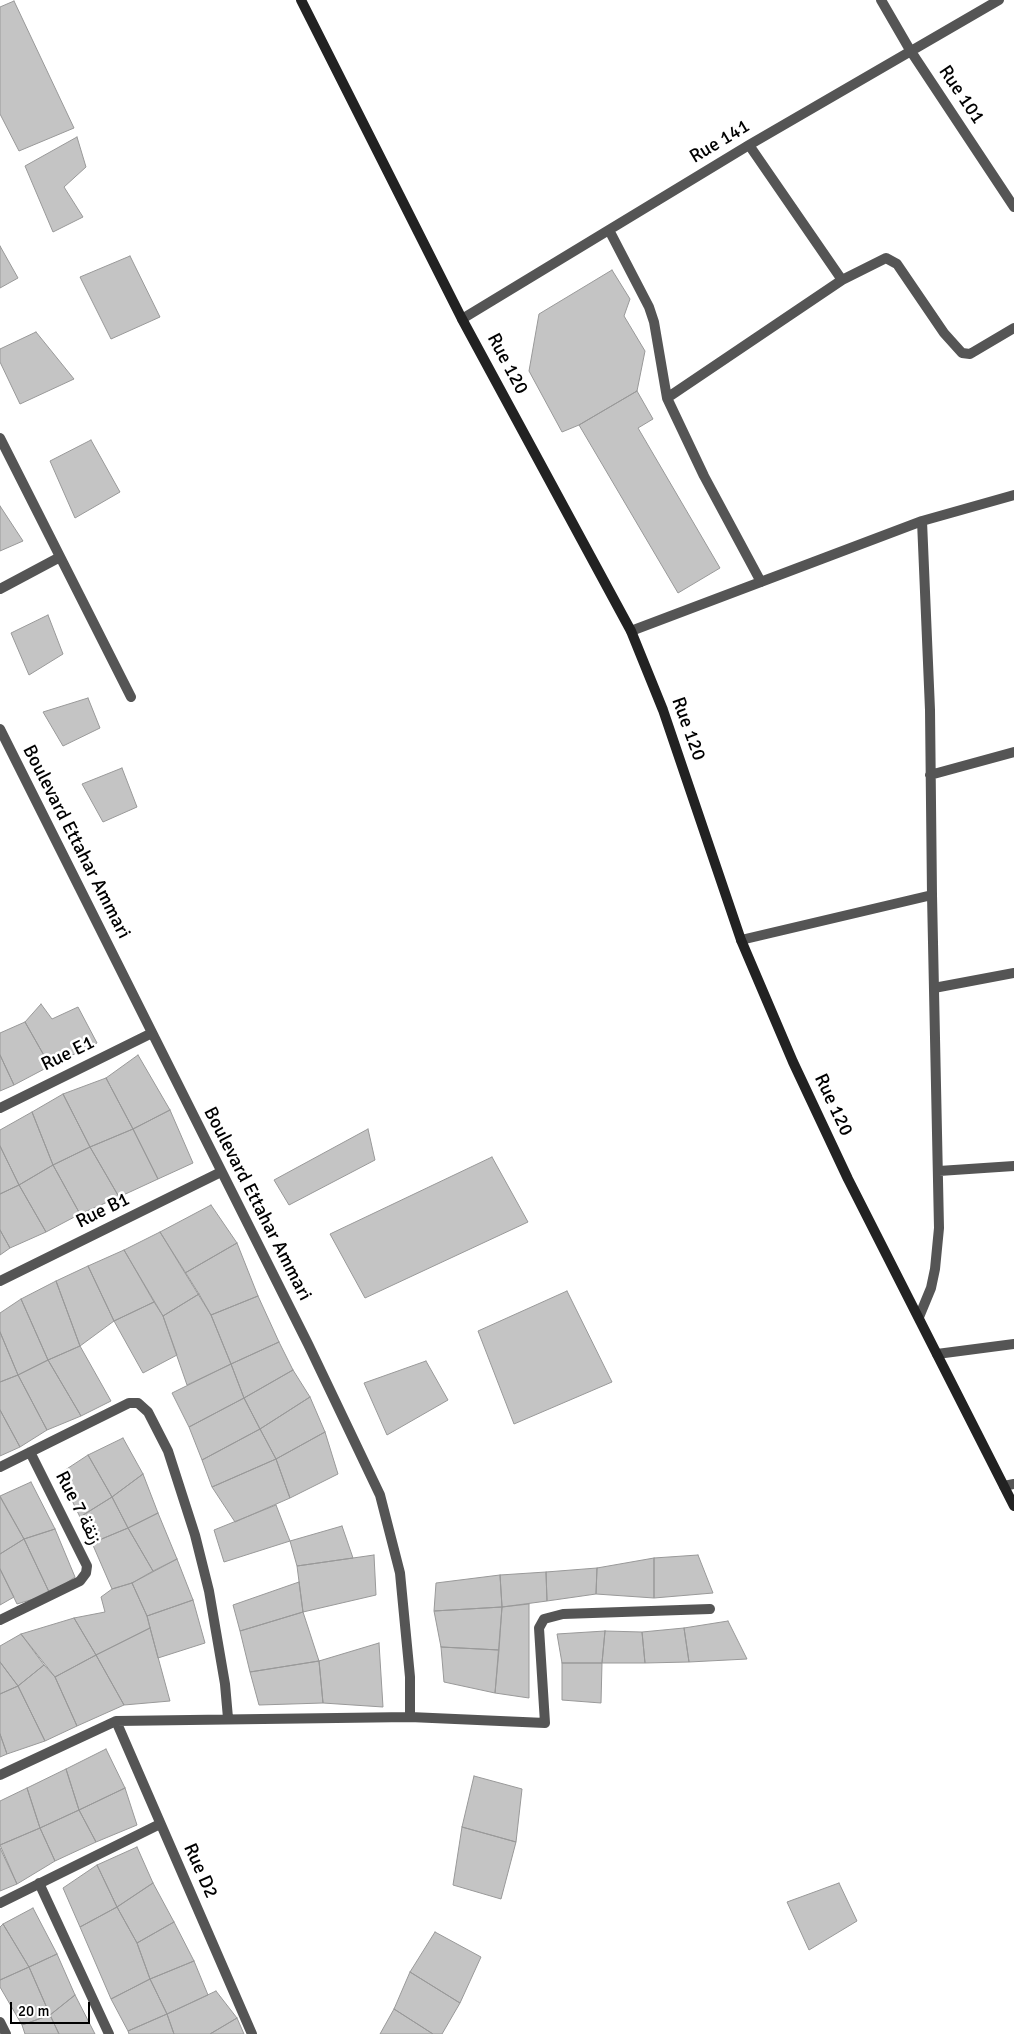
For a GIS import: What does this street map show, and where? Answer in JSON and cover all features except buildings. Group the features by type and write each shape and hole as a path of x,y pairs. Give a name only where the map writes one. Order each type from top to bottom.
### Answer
{"street":[{"name":"Rue 120","path":"301,0 462,319 631,631 663,710 741,940 810,1098 848,1179 937,1354 1009,1485 1014,1506"},
{"name":"Rue 101","path":"881,0 910,50 1014,207"},
{"name":"Rue 141","path":"462,319 749,145 999,0"},
{"path":"749,145 842,280"},
{"path":"609,230 649,307 654,322 667,398 704,476 761,582"},
{"path":"667,398 842,280 886,258 893,261 900,268 944,333 958,350 965,355 970,354 1014,328"},
{"path":"0,438 131,697"},
{"path":"631,631 922,521 1014,495"},
{"path":"919,1317 931,1288 935,1269 939,1228 940,1171 934,988 928,623 922,521"},
{"path":"0,589 60,557"},
{"name":"Boulevard Ettahar Ammari","path":"0,728 220,1172 308,1344 380,1495 400,1573 410,1677 410,1717"},
{"path":"930,776 1014,752"},
{"path":"741,940 932,895"},
{"path":"934,988 1014,973"},
{"name":"Rue E1","path":"0,1108 152,1032"},
{"path":"940,1171 1014,1166"},
{"name":"Rue B1","path":"0,1281 220,1172"},
{"path":"937,1354 1014,1344"},
{"path":"0,1467 129,1403 138,1403 148,1412 168,1451 195,1535 211,1601 225,1684 228,1718"},
{"name":"Rue 7 زنقة","path":"0,1620 80,1582 86,1573 86,1560 30,1452"},
{"path":"0,1776 116,1721 410,1717 545,1722 539,1628 544,1619 563,1614 710,1609"},
{"name":"Rue D2","path":"116,1721 252,2034"},
{"path":"0,1903 39,1882 160,1824"},
{"path":"39,1882 109,2034"},
{"path":"0,2022 6,2034"}]}
